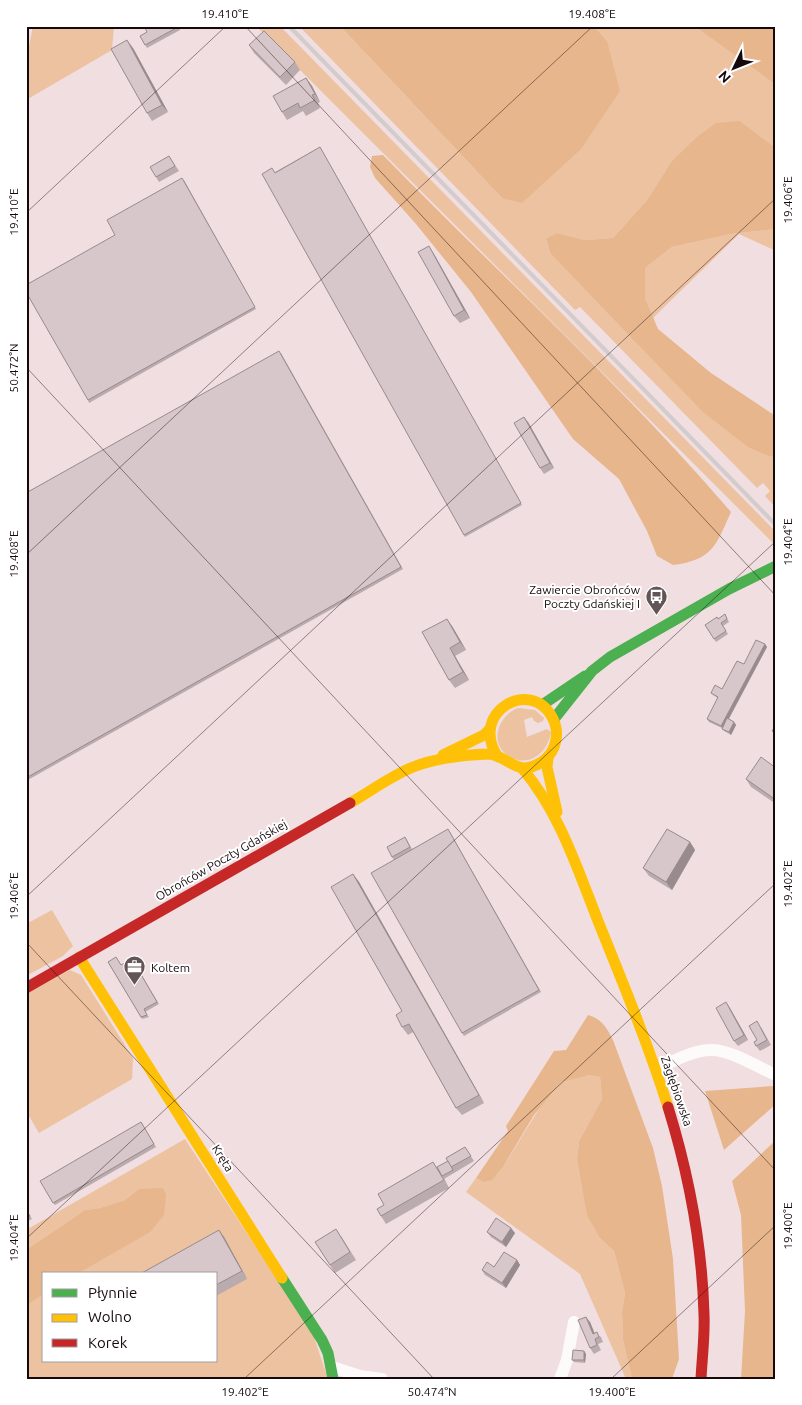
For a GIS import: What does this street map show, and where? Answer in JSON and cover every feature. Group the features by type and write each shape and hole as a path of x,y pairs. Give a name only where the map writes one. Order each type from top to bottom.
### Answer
{"main road":[{"path":"542,705 621,650 729,589 776,566"},
{"path":"554,720 592,671"},
{"path":"525,700 542,705 554,720 558,735 553,751 548,758 534,766 522,768 506,763 498,757 490,741 490,729 496,714 511,702 525,700"},
{"name":"Obrońców Poczty Gdańskiej","path":"26,988 396,777 484,735 490,729"},
{"name":"Obrońców Poczty Gdańskiej","path":"432,761 489,754 498,757"},
{"name":"Zagłębiowska","path":"548,758 547,766 560,827 656,1069 686,1164 700,1234 705,1303 701,1379"},
{"name":"Zagłębiowska","path":"522,768 560,827"},
{"name":"Kręta","path":"79,957 322,1340 333,1373"}],"street":[{"path":"656,1069 699,1052 712,1050 726,1053 776,1075"},
{"path":"560,1379 574,1322"},
{"path":"333,1373 382,1379"}],"shaded area":[{"path":"33,26 114,26 112,50 26,100 26,62"},
{"path":"256,26 280,26 776,532 776,546"},
{"path":"299,26 340,26 502,198 607,41 594,26 694,26 776,85 776,148 740,121 671,162 647,200 613,238 585,240 557,233 546,240 550,253 637,342 771,457 776,453 776,508 765,496 770,491 763,483 757,488 580,307 575,310"},
{"path":"340,26 594,26 607,41 620,91 581,149 522,203 502,198"},
{"path":"694,26 776,26 776,85"},
{"path":"740,121 776,148 776,229 731,234 672,247 645,268 645,298 658,329 711,373 774,415 776,453 771,457 748,447 703,412 550,253 546,239 557,233 585,240 613,238 647,200 671,162 697,137 716,123"},
{"path":"383,155 604,375 690,465 731,512 717,542 705,555 686,563 673,565 657,556 647,531 619,479 573,439 471,292 416,224 375,178 370,167 372,156"},
{"path":"776,229 776,251 739,234 653,318 645,298 645,268 672,247 731,234"},
{"path":"518,708 535,710 544,718 543,721 538,723 532,717 524,720 527,737 547,729 551,732 546,747 541,753 528,760 514,759 506,754 498,741 497,734 502,721"},
{"path":"52,910 73,946 63,956 26,976 26,924"},
{"path":"70,970 81,975 133,1058 132,1079 39,1133 26,1111 26,994"},
{"path":"588,1015 604,1024 613,1040 653,1148 662,1186 673,1259 679,1359 672,1379 632,1379 623,1340 622,1312 625,1293 614,1251 600,1238 587,1215 577,1158 579,1141 602,1099 600,1077 590,1075 561,1082 534,1115 503,1167 492,1180 484,1182 476,1178 508,1131 506,1126 554,1051 566,1050"},
{"path":"590,1075 600,1077 602,1099 579,1141 577,1159 600,1238 614,1251 625,1293 622,1312 623,1340 632,1379 626,1379 580,1274 466,1192 476,1178 486,1181 496,1175 551,1092 560,1083 570,1078"},
{"path":"776,1087 776,1104 724,1150 705,1091"},
{"path":"185,1139 313,1334 328,1379 26,1379 26,1306 42,1295 42,1362 218,1362 218,1272 80,1272 103,1258 139,1189 125,1200 100,1208 85,1210 26,1250 26,1230"},
{"path":"776,1140 776,1379 741,1379 745,1311 741,1215 732,1181"},
{"path":"163,1188 166,1195 164,1215 150,1232 80,1272 42,1272 42,1295 26,1306 26,1250 85,1210 100,1208 125,1200 139,1189"}],"building":[{"path":"144,26 178,27 145,45 140,36 147,32"},
{"path":"264,31 295,62 280,77 249,45"},
{"path":"127,40 162,105 147,113 111,49"},
{"path":"306,78 315,94 312,95 315,100 300,108 298,103 282,112 273,96"},
{"path":"320,147 521,503 464,535 262,174 272,168 275,173"},
{"path":"169,156 175,166 156,177 150,167"},
{"path":"182,178 255,307 88,400 26,292 26,285 115,235 107,220"},
{"path":"429,246 464,310 454,316 418,252"},
{"path":"279,351 401,567 26,778 26,493"},
{"path":"524,417 550,463 540,468 514,423"},
{"path":"725,614 727,619 721,623 726,631 714,639 705,625"},
{"path":"447,619 460,642 450,648 463,672 449,680 422,632"},
{"path":"756,640 765,644 721,726 707,719 718,697 711,693 715,685 722,689 737,661 744,664"},
{"path":"727,718 734,722 729,732 722,729"},
{"path":"776,725 776,733 772,731"},
{"path":"761,757 776,768 776,800 746,779"},
{"path":"448,829 539,990 462,1033 371,873"},
{"path":"667,829 690,842 666,882 643,868"},
{"path":"405,837 410,847 392,857 387,847"},
{"path":"353,874 479,1095 456,1108 409,1024 402,1027 396,1015 402,1011 331,887"},
{"name":"Koltem","path":"116,957 121,965 132,959 157,1002 144,1009 147,1015 141,1017 108,962"},
{"path":"726,1002 744,1035 734,1041 716,1008"},
{"path":"757,1021 767,1040 756,1046 754,1042 757,1040 749,1026"},
{"path":"141,1122 154,1144 53,1203 40,1181"},
{"path":"465,1147 471,1156 451,1167 446,1158"},
{"path":"448,1161 453,1170 442,1176 437,1167"},
{"path":"433,1162 444,1180 381,1216 377,1209 384,1205 378,1194"},
{"path":"26,1210 30,1216 26,1218"},
{"path":"496,1218 511,1228 502,1242 487,1232"},
{"path":"336,1229 350,1252 330,1265 315,1242"},
{"path":"219,1230 242,1271 218,1284 218,1272 144,1272"},
{"path":"504,1252 517,1260 502,1283 482,1270 487,1262 494,1267"},
{"path":"586,1317 593,1334 597,1332 599,1337 595,1339 597,1345 590,1348 578,1320"},
{"path":"573,1350 584,1351 584,1360 572,1360"}],"railway":[{"path":"289,26 776,525"}],"traffic: fast":[{"path":"554,719 592,671 610,657 729,589 776,566"},
{"path":"542,705 585,676"},
{"path":"282,1278 322,1340 328,1353 333,1379"}],"traffic: slow":[{"path":"350,803 405,771 440,759 488,754 495,755 501,758 518,767 532,767 540,763 553,749 556,736 555,723 542,705 530,700 518,700 506,705 496,714 491,726 491,741 498,757"},
{"path":"443,755 484,735 490,729"},
{"path":"548,758 547,767 557,812"},
{"path":"522,768 547,803 575,861 635,1014 668,1107"},
{"path":"79,957 282,1278"}],"traffic: jam":[{"path":"26,988 350,803"},
{"path":"668,1107 688,1184 697,1235 703,1288 704,1322 701,1379"}],"place":[{"name":"Zawiercie Obrońców Poczty Gdańskiej I","path":"656,615"},
{"name":"Koltem","path":"135,986"}]}
